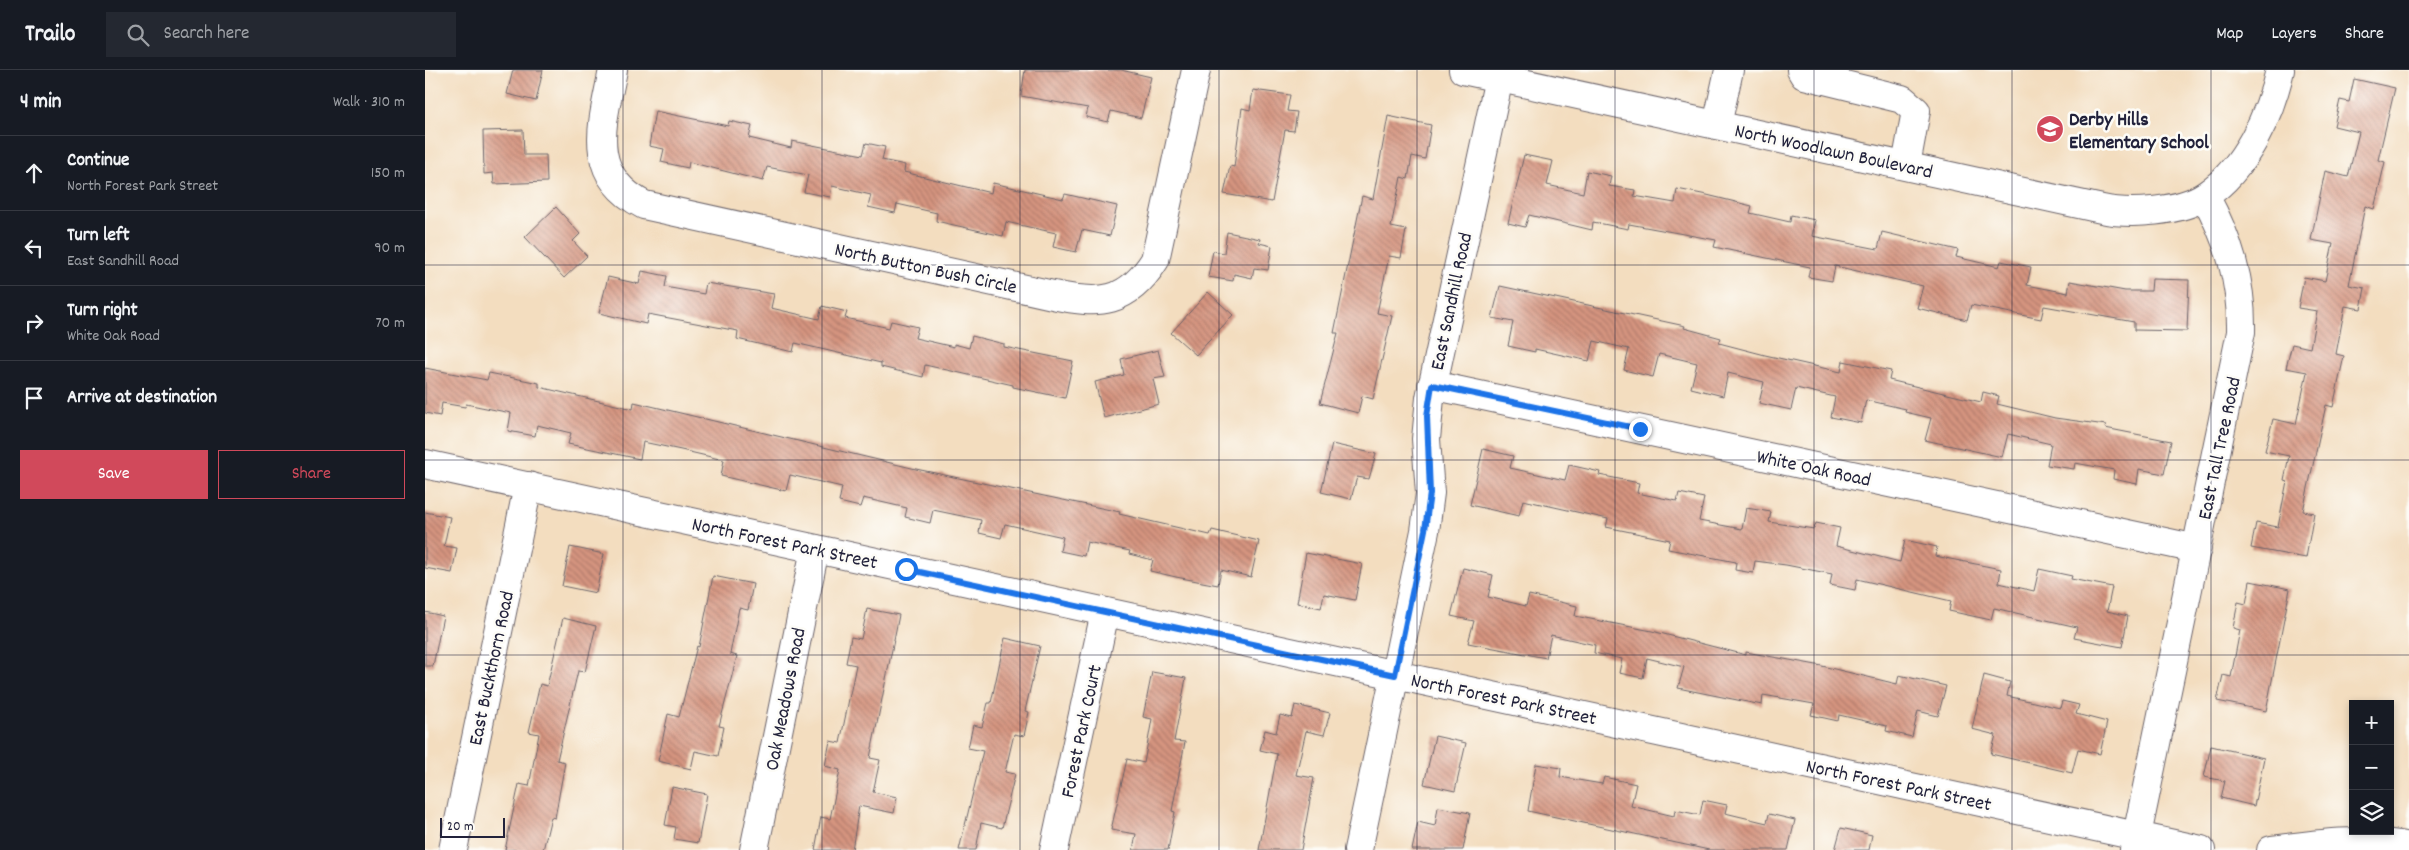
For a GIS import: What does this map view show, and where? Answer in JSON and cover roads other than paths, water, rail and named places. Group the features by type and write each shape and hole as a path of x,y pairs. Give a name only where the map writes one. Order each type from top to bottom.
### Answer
{"street":[{"name":"North Button Bush Circle","path":"613,70 601,130 602,152 609,172 617,185 625,194 644,205 1062,297 1095,302 1114,297 1133,287 1142,279 1155,260 1195,70"},
{"name":"North Woodlawn Boulevard","path":"1463,70 2116,212 2129,213 2167,208 2205,196"},
{"path":"1717,125 1729,70"},
{"path":"1801,70 1804,75 1902,99 1916,111 1906,165"},
{"path":"2205,196 2227,175 2247,150 2268,110 2279,70"},
{"name":"East Sandhill Road","path":"1358,850 1427,521 1430,474 1426,440 1427,416 1432,385 1499,78"},
{"name":"East Tall Tree Road","path":"2136,843 2241,332 2241,305 2237,276 2227,243 2205,196"},
{"name":"White Oak Road","path":"1432,385 2197,549"},
{"name":"North Forest Park Street","path":"425,464 1395,675 2136,843 2201,850"},
{"name":"East Buckthorn Road","path":"453,850 528,486"},
{"name":"Oak Meadows Road","path":"754,850 815,549"},
{"name":"Forest Park Court","path":"1054,850 1105,612"},
{"path":"2271,850 2353,842 2371,842 2409,847"}],"place":[{"name":"Derby Hills Elementary School","path":"2050,129"}]}
